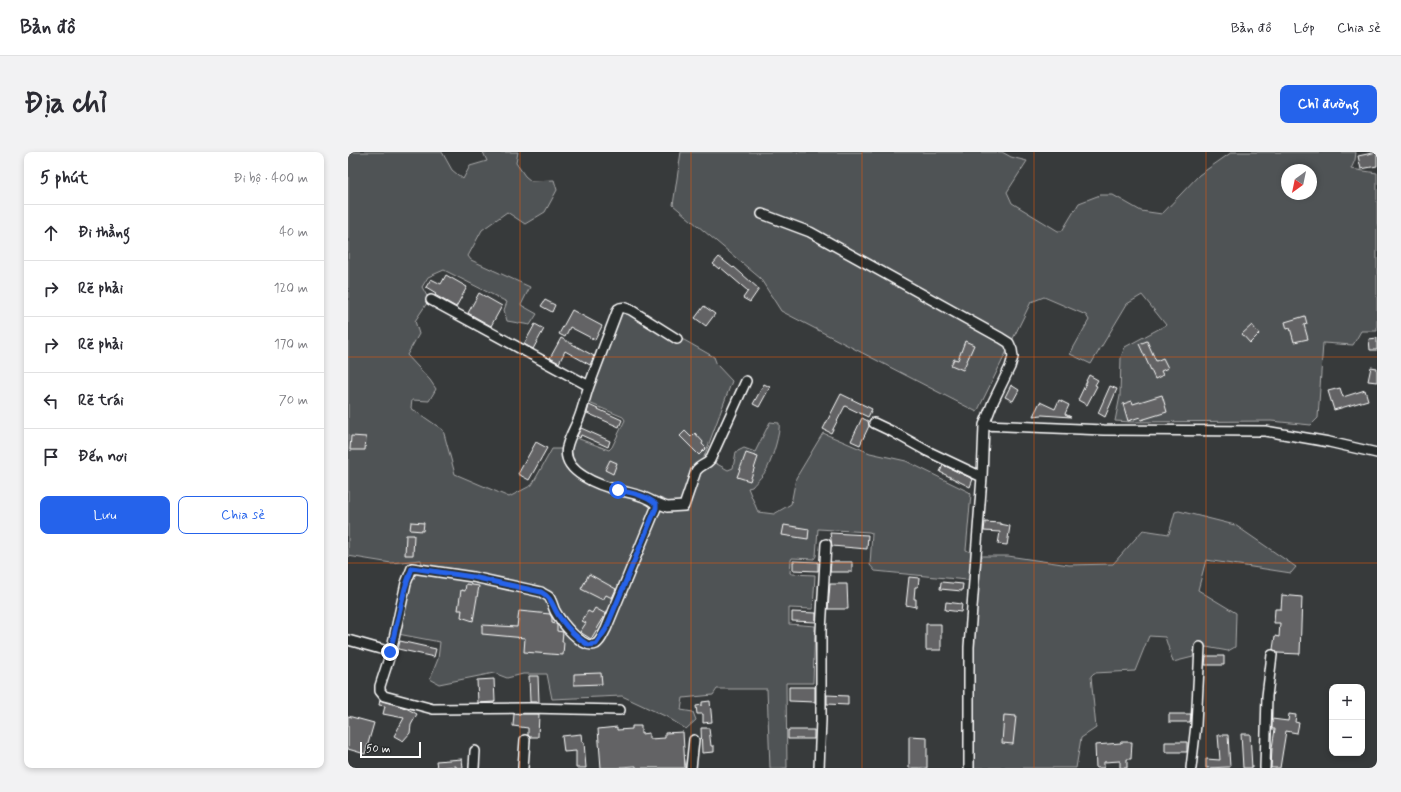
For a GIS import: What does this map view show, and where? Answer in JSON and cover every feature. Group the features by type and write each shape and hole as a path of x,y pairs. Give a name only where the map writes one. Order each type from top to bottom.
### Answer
{"street":[{"path":"762,214 810,232 1009,344 1012,350 1013,357 1010,367 984,425 982,477 969,647 969,768"},
{"path":"431,300 589,386"},
{"path":"678,339 631,310 623,307 618,309 589,386 579,418 567,447 566,455 568,460 575,470 589,480 618,490 642,495 667,507 684,506 696,471 710,460 746,381"},
{"path":"874,423 927,451 982,477"},
{"path":"984,425 1104,430 1265,431 1329,442 1377,453"},
{"path":"620,710 528,708 432,709 384,696 381,694 380,686 390,652 405,588 412,568 473,577 541,592 550,598 552,605 560,619 577,637 588,645 596,644 606,629 652,520 656,504 652,501"},
{"path":"819,768 821,720 821,631 826,544"},
{"path":"348,640 390,652"},
{"path":"1191,768 1196,724 1200,647"},
{"path":"1265,768 1267,696 1272,655"},
{"path":"523,768 525,740"},
{"path":"691,768 694,740"},
{"path":"474,768 475,751"}],"shaded area":[{"path":"348,152 442,152 452,170 463,179 470,166 487,161 483,152 518,152 516,163 525,176 531,181 554,180 557,190 545,212 525,224 507,212 482,230 468,256 471,260 530,287 521,305 537,314 530,325 507,321 504,310 507,302 444,270 428,277 422,287 429,300 415,321 419,334 407,355 430,380 436,389 429,401 412,400 411,408 443,430 455,474 509,497 532,485 552,449 570,449 574,437 609,450 612,447 625,420 623,417 589,403 587,399 622,309 677,340 684,340 714,357 717,365 732,381 704,457 728,470 733,468 736,452 744,448 755,452 770,422 779,423 774,452 768,467 752,487 748,488 758,512 774,514 791,504 796,478 823,433 870,453 906,461 969,492 971,494 966,550 979,556 1008,556 1069,565 1113,564 1143,530 1169,534 1175,512 1179,511 1235,525 1296,567 1291,573 1206,560 1198,590 1236,613 1235,647 1228,651 1195,645 1193,657 1173,662 1165,637 1149,636 1135,671 1094,673 1091,676 1096,728 1081,738 1076,768 974,768 971,647 977,581 875,571 870,565 872,533 869,532 818,529 816,556 814,559 792,558 791,560 790,573 815,575 813,609 789,608 789,624 815,626 813,683 786,683 787,768 770,768 767,689 717,689 713,695 683,698 681,710 693,712 696,720 686,729 667,717 622,696 552,699 547,674 523,674 507,678 494,673 439,684 430,679 438,659 440,642 398,634 409,583 414,572 422,564 421,560 391,563 348,556"},
{"path":"681,152 1002,152 1011,157 1027,161 1007,192 1012,203 1058,231 1062,231 1079,203 1100,195 1113,195 1141,211 1162,214 1199,175 1232,152 1356,152 1355,160 1351,169 1377,173 1377,331 1361,331 1353,345 1323,343 1318,418 1311,425 1271,421 1115,421 1120,396 1121,357 1125,347 1166,325 1142,295 1127,304 1091,364 1070,354 1089,320 1086,315 1044,297 1031,302 977,412 781,311 760,278 673,205"}],"building":[{"path":"1377,152 1377,166 1361,169 1358,156"},
{"path":"719,257 733,268 734,267 759,289 750,302 743,298 748,291 720,267 719,269 713,264"},
{"path":"446,275 467,287 456,307 435,295 436,293 426,287 431,279 441,284"},
{"path":"479,293 502,306 491,326 468,313"},
{"path":"545,300 555,305 552,312 541,306"},
{"path":"704,306 715,314 706,326 695,318"},
{"path":"572,310 602,326 595,340 570,327 565,337 559,334"},
{"path":"1305,316 1307,324 1304,325 1308,339 1294,342 1290,328 1287,329 1285,322"},
{"path":"535,324 544,329 533,349 524,344"},
{"path":"1252,325 1259,334 1250,343 1242,334"},
{"path":"561,338 594,356 590,365 565,351 559,363 550,358"},
{"path":"1377,338 1377,350 1370,350 1369,339"},
{"path":"965,341 974,345 963,370 951,365 954,359 958,360"},
{"path":"1147,341 1156,361 1163,358 1168,368 1161,371 1163,375 1155,379 1139,344"},
{"path":"1371,367 1377,368 1377,382 1368,381"},
{"path":"1089,375 1098,380 1095,385 1097,386 1087,405 1078,400"},
{"path":"764,384 770,387 759,407 753,404"},
{"path":"1011,385 1019,390 1013,401 1005,397"},
{"path":"1110,386 1117,389 1105,417 1098,413"},
{"path":"1340,388 1343,397 1365,390 1368,400 1334,410 1328,391"},
{"path":"841,394 872,409 868,417 845,406 831,433 823,429"},
{"path":"1162,395 1167,412 1141,420 1140,417 1128,421 1123,404 1132,401 1133,404"},
{"path":"1059,400 1069,405 1065,414 1071,417 1042,415 1033,416 1040,402 1055,409"},
{"path":"589,405 622,420 619,427 587,413"},
{"path":"862,418 868,421 869,426 860,445 851,441"},
{"path":"581,428 610,441 608,447 581,435 580,438 577,436"},
{"path":"685,431 691,437 695,433 703,442 702,444 706,448 699,455 680,436"},
{"path":"351,436 366,437 365,450 350,450"},
{"path":"536,442 547,448 529,480 518,474"},
{"path":"746,453 758,457 750,481 737,477"},
{"path":"610,460 617,463 613,474 605,470"},
{"path":"943,465 973,479 970,487 940,472"},
{"path":"411,522 424,523 423,531 410,530"},
{"path":"985,522 1000,523 1010,526 1007,545 998,544 1000,532 984,531"},
{"path":"784,525 809,529 808,539 782,535"},
{"path":"830,533 868,535 867,549 832,546"},
{"path":"406,535 414,535 413,555 405,555"},
{"path":"793,561 818,562 818,571 793,570"},
{"path":"831,562 852,562 852,572 830,572"},
{"path":"589,574 616,589 612,598 606,595 603,600 581,589"},
{"path":"909,577 919,578 918,587 915,587 914,599 916,599 916,607 906,605"},
{"path":"941,582 963,584 962,591 940,589"},
{"path":"466,584 479,586 473,621 461,617 462,610 458,610 461,590 465,591"},
{"path":"830,584 847,584 848,609 828,609"},
{"path":"1282,595 1302,597 1300,654 1277,653 1273,649 1275,636 1279,637 1280,623 1274,623 1275,609 1281,609"},
{"path":"946,602 962,604 961,612 945,610"},
{"path":"595,608 606,614 591,639 580,632 586,623 582,621 588,611 592,613"},
{"path":"519,611 550,614 552,623 557,625 557,631 563,632 563,655 524,652 525,638 482,634 482,625 517,627"},
{"path":"792,612 816,613 816,622 792,621"},
{"path":"926,624 941,624 941,650 926,650"},
{"path":"400,641 436,649 434,657 398,649"},
{"path":"1206,656 1224,656 1224,665 1205,665"},
{"path":"601,673 602,684 574,685 574,674"},
{"path":"529,676 538,676 539,702 530,702"},
{"path":"494,679 495,701 478,703 477,680"},
{"path":"789,687 815,687 815,702 789,701"},
{"path":"827,695 848,696 848,705 827,704"},
{"path":"380,700 406,708 417,714 411,725 410,733 403,741 394,736 404,718 383,714 385,706 379,705"},
{"path":"710,701 712,722 703,723 703,714 697,714 696,706 702,705 702,702"},
{"path":"514,714 539,714 538,737 530,737 528,735 528,728 513,726"},
{"path":"1169,714 1191,714 1190,722 1169,722"},
{"path":"1289,714 1296,715 1295,722 1299,723 1297,733 1286,731 1280,768 1271,768 1275,729 1272,729 1272,719 1288,721"},
{"path":"1004,715 1016,716 1013,744 1002,743"},
{"path":"348,716 374,723 365,754 348,749"},
{"path":"632,726 641,726 641,734 649,733 649,739 665,738 665,733 683,732 685,768 636,768 636,766 601,768 598,729 617,727 617,730 632,729"},
{"path":"701,728 709,728 711,746 714,746 714,752 702,753"},
{"path":"788,730 814,730 814,739 788,739"},
{"path":"581,734 582,742 584,742 586,768 576,768 576,751 564,752 562,736"},
{"path":"1241,734 1250,734 1252,768 1243,768"},
{"path":"1218,735 1228,735 1230,767 1206,768 1206,759 1220,760"},
{"path":"909,736 927,737 927,768 909,768"},
{"path":"1132,742 1131,759 1127,759 1127,768 1120,768 1120,761 1104,762 1104,768 1096,768 1095,745"},
{"path":"1165,742 1187,742 1187,752 1165,752"},
{"path":"462,759 463,768 456,768 456,766 437,768 436,761"}],"route":[{"path":"390,652 407,580 412,568 473,577 541,592 550,598 552,605 560,619 577,637 588,645 596,644 606,629 656,508 656,504 642,495 618,490"}]}
